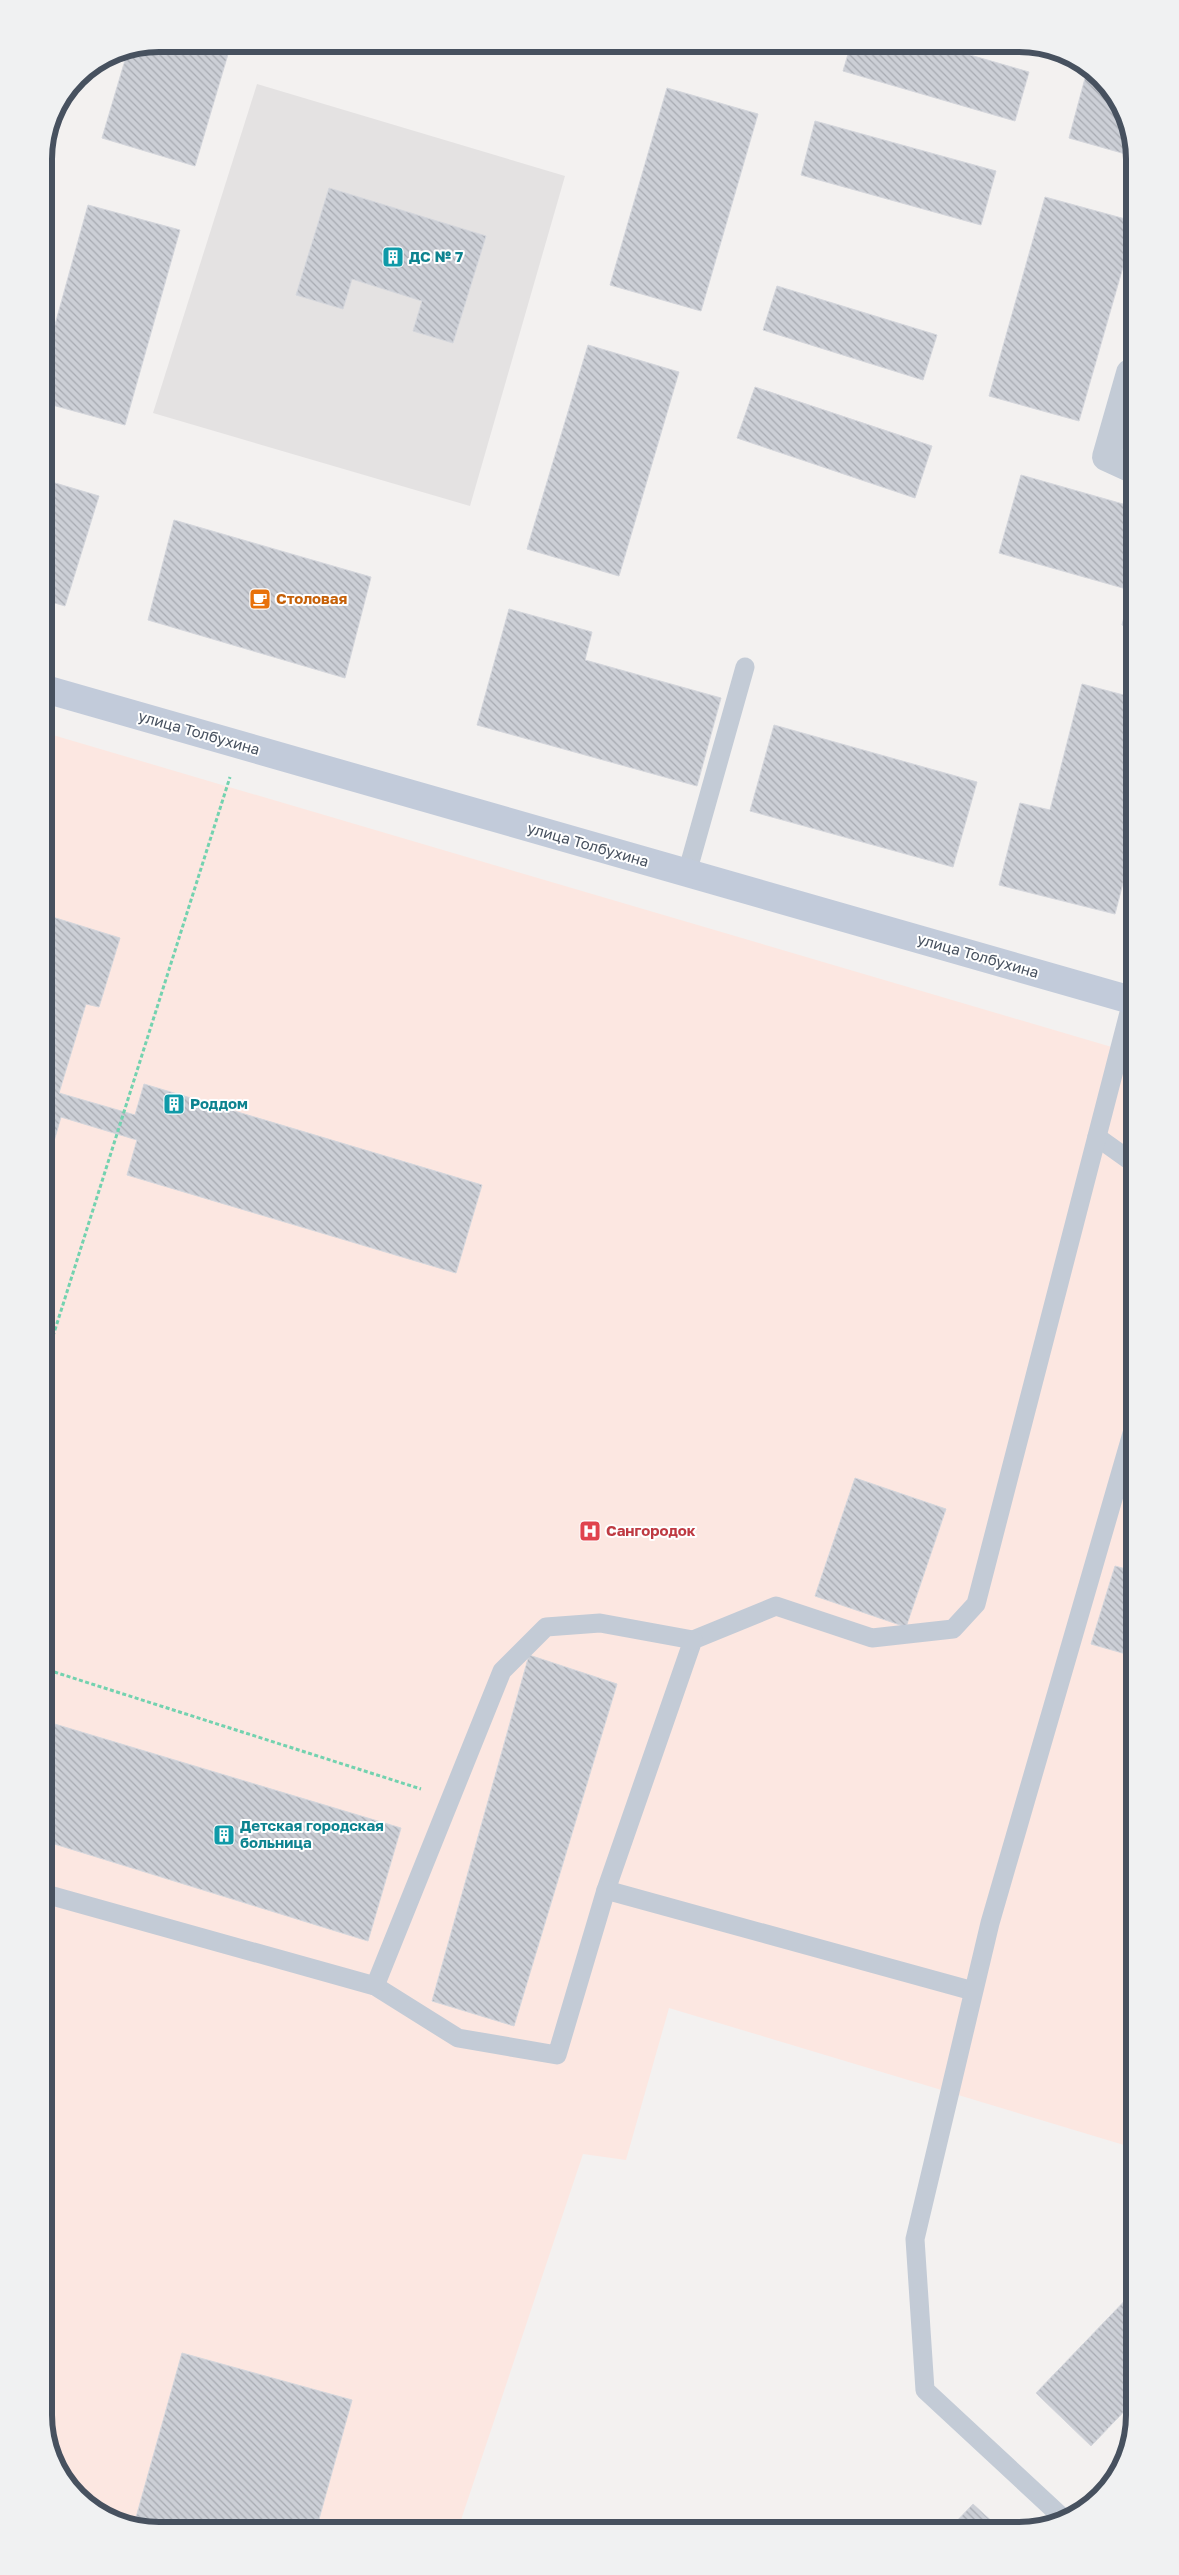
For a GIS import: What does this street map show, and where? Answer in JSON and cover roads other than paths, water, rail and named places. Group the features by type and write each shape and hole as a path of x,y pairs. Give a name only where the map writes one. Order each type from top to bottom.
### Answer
{"street":[{"path":"1126,386 1106,457 1126,466"},
{"name":"улица Толбухина","path":"53,692 1126,999"}],"lane":[{"path":"687,873 746,667"},
{"path":"375,1986 502,1671 546,1627 600,1623 693,1640 776,1606 872,1638 953,1629 976,1604 1126,1025"},
{"path":"1097,1137 1126,1158"},
{"path":"1059,2515 925,2390 915,2239 990,1923 1126,1451"},
{"path":"52,1896 375,1986 458,2038 557,2055 606,1890 693,1640"},
{"path":"606,1890 973,1991"}],"place":[{"name":"ДС № 7","path":"393,257"},
{"name":"Столовая","path":"260,599"},
{"name":"Роддом","path":"174,1104"},
{"name":"Сангородок","path":"590,1531"},
{"name":"Детская городская больница","path":"224,1835"}]}
